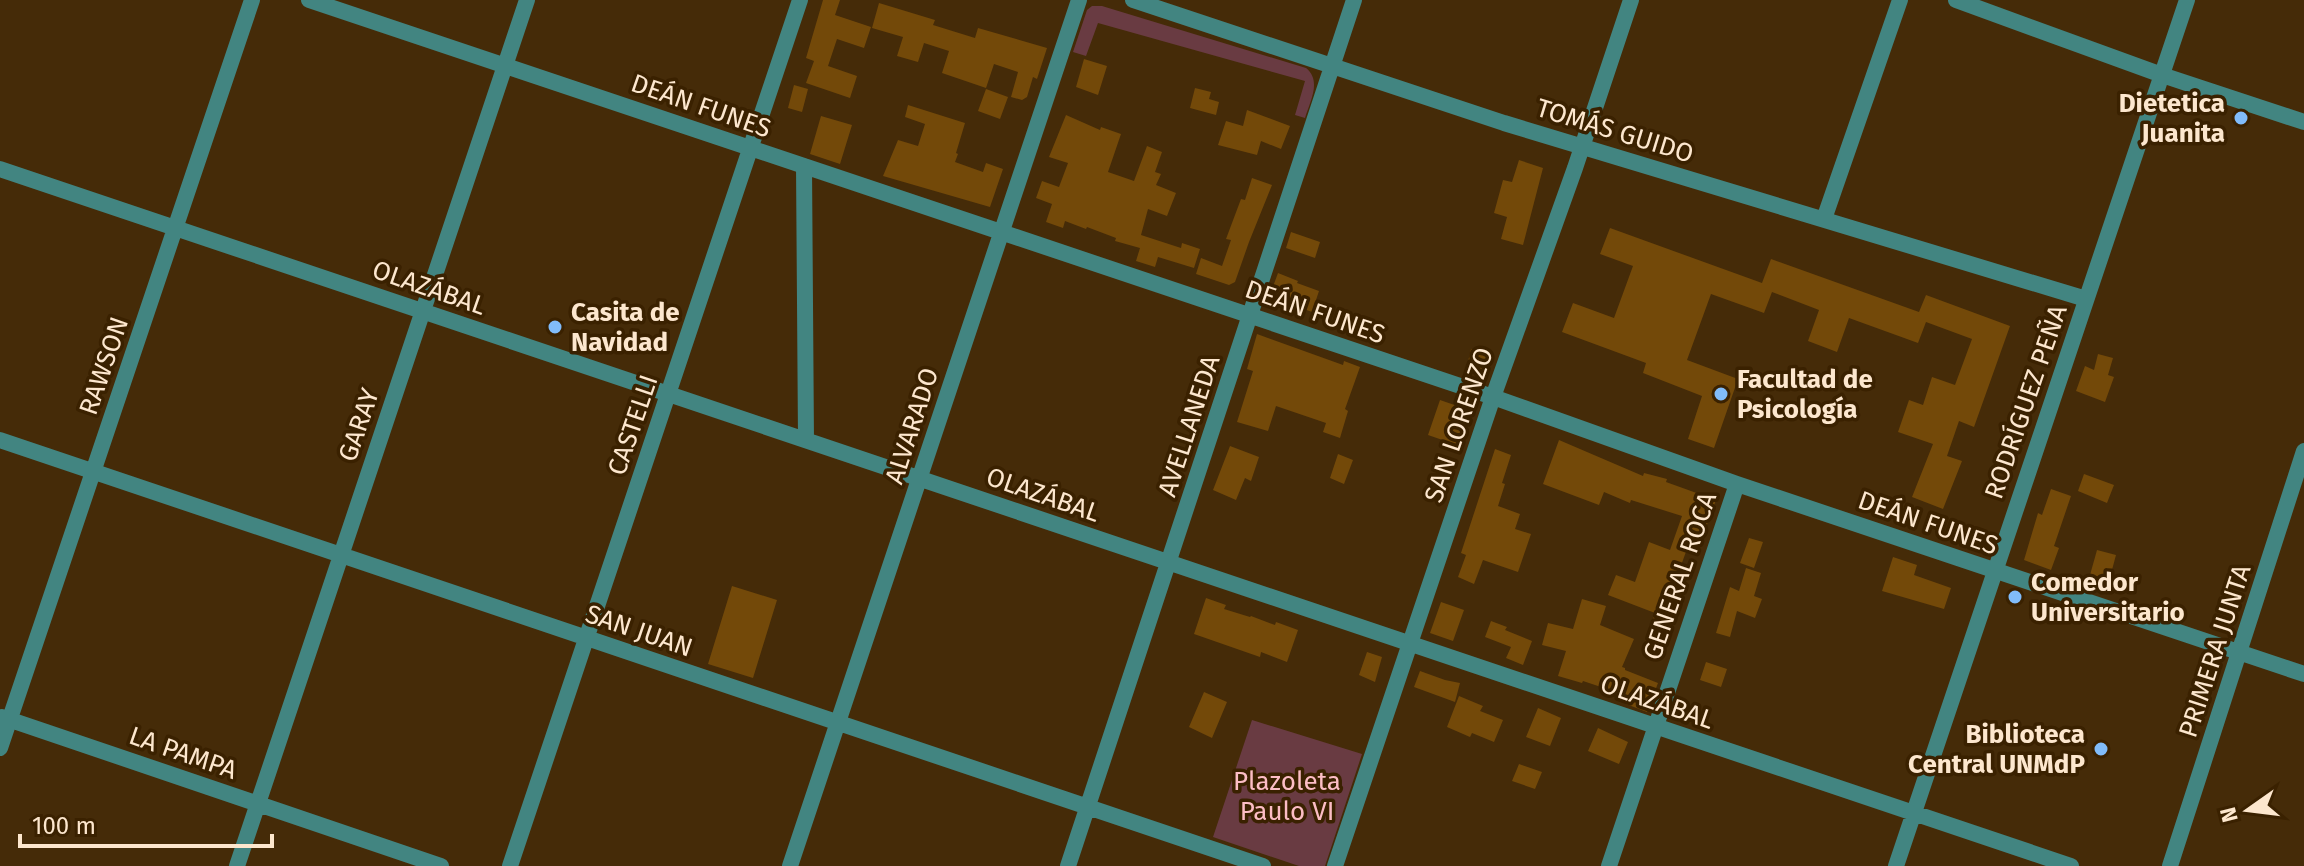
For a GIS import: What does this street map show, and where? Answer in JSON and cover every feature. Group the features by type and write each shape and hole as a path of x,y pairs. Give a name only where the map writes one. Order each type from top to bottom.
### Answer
{"street":[{"name":"RAWSON","path":"0,748 5,718 94,472 252,0"},
{"name":"DEÁN FUNES","path":"309,0 1493,397 1737,484 2304,674"},
{"name":"GARAY","path":"237,866 527,0"},
{"name":"CASTELLI","path":"510,866 800,0"},
{"name":"ALVARADO","path":"790,866 1079,0"},
{"name":"TOMÁS GUIDO","path":"1133,0 1504,123 2086,299"},
{"name":"AVELLANEDA","path":"1068,866 1354,0"},
{"name":"SAN LORENZO","path":"1335,866 1631,0"},
{"path":"1824,219 1900,0"},
{"path":"1956,0 2162,75 2304,122"},
{"name":"RODRÍGUEZ PEÑA","path":"1896,866 2187,0"},
{"path":"804,166 806,440"},
{"name":"OLAZÁBAL","path":"0,169 2071,866"},
{"name":"SAN JUAN","path":"0,440 1263,866"},
{"name":"PRIMERA JUNTA","path":"2170,866 2304,451"},
{"name":"GENERAL ROCA","path":"1609,866 1737,484"},
{"name":"LA PAMPA","path":"5,718 441,866"}],"green space":[{"path":"1092,6 1102,6 1306,68 1314,85 1305,118 1295,115 1305,81 1098,23 1086,56 1073,52 1087,10"},
{"name":"Plazoleta Paulo VI","path":"1252,720 1362,754 1325,866 1299,866 1213,837"}],"building":[{"path":"823,0 840,0 835,15 871,27 864,48 837,39 828,66 857,76 850,98 806,83 814,61 806,58"},
{"path":"879,3 935,20 933,25 975,38 978,28 1047,48 1037,79 1033,77 1027,97 1022,100 1011,97 1018,72 994,64 986,88 942,73 949,51 924,43 918,62 897,56 903,37 872,28"},
{"path":"1084,59 1107,66 1098,95 1076,87"},
{"path":"794,85 808,89 802,112 788,108"},
{"path":"1195,88 1211,92 1209,99 1219,102 1216,115 1190,108"},
{"path":"986,89 1008,97 1000,119 978,111"},
{"path":"908,105 965,123 955,162 983,172 986,163 1003,169 990,207 883,176 898,140 918,146 925,124 905,117"},
{"path":"1247,110 1290,126 1281,149 1261,141 1257,155 1218,145 1226,121 1243,126"},
{"path":"1066,115 1100,130 1101,127 1121,134 1108,172 1134,181 1147,146 1162,152 1155,172 1161,174 1156,185 1176,193 1167,216 1148,209 1141,235 1181,248 1182,243 1200,249 1194,268 1158,257 1155,267 1136,261 1140,248 1115,241 1116,238 1065,221 1063,228 1046,222 1052,204 1036,198 1042,181 1059,187 1068,163 1049,157"},
{"path":"821,116 852,125 840,164 810,154"},
{"path":"1519,160 1543,168 1523,245 1501,239 1507,217 1494,213 1503,180 1512,182"},
{"path":"1252,178 1272,185 1235,282 1229,285 1196,274 1201,258 1222,266 1231,240 1226,239"},
{"path":"1610,228 1762,283 1771,259 1919,312 1926,295 2010,326 1974,427 1959,421 1947,456 1962,461 1943,509 1912,497 1933,444 1898,432 1909,400 1923,405 1932,377 1955,385 1972,339 1926,322 1918,343 1849,318 1837,352 1808,341 1819,310 1772,292 1764,313 1711,294 1687,360 1738,379 1714,448 1688,439 1702,396 1643,373 1646,363 1562,332 1573,303 1614,318 1633,266 1600,254"},
{"path":"1291,232 1320,242 1315,258 1286,248"},
{"path":"1278,273 1319,291 1312,312 1296,306 1298,301 1271,292"},
{"path":"1257,334 1343,365 1344,361 1360,367 1345,409 1348,411 1340,438 1323,432 1326,423 1276,406 1268,431 1237,422 1253,371 1247,369"},
{"path":"1471,349 1491,354 1487,374 1466,370"},
{"path":"2098,354 2113,358 2108,375 2114,377 2105,402 2076,391 2085,366 2094,370"},
{"path":"1440,400 1469,410 1457,445 1428,435"},
{"path":"1559,440 1643,476 1644,473 1667,479 1666,482 1716,500 1697,552 1687,549 1671,593 1679,595 1663,652 1644,646 1655,613 1608,595 1616,575 1635,582 1649,542 1670,550 1682,516 1631,500 1630,503 1604,492 1599,505 1543,484"},
{"path":"1230,446 1259,457 1251,481 1245,478 1236,500 1213,490"},
{"path":"1495,449 1511,455 1498,506 1520,514 1515,529 1531,534 1518,572 1483,560 1474,584 1458,577 1466,555 1461,553"},
{"path":"1338,454 1353,460 1344,484 1330,478"},
{"path":"2084,474 2114,485 2107,503 2078,491"},
{"path":"2051,489 2071,496 2054,546 2059,548 2051,570 2024,560 2038,513 2042,515"},
{"path":"1749,538 1763,542 1754,568 1740,563"},
{"path":"2097,550 2116,555 2109,581 2090,575"},
{"path":"1893,557 1917,565 1914,575 1951,588 1944,609 1882,591"},
{"path":"1746,568 1761,573 1754,596 1762,599 1755,618 1737,611 1730,637 1716,633 1730,587 1739,591"},
{"path":"732,586 777,600 753,678 708,664"},
{"path":"1206,598 1226,605 1224,609 1298,630 1287,662 1261,652 1260,657 1194,634"},
{"path":"1582,599 1606,606 1600,625 1634,639 1622,667 1658,683 1647,712 1626,704 1628,696 1558,676 1566,651 1542,645 1548,623 1573,629"},
{"path":"1441,602 1464,610 1453,641 1430,633"},
{"path":"1491,621 1532,641 1523,665 1506,658 1511,647 1485,637"},
{"path":"1367,652 1382,657 1375,682 1359,675"},
{"path":"1706,662 1727,669 1721,687 1700,680"},
{"path":"1420,671 1460,683 1455,702 1414,687"},
{"path":"1204,692 1227,702 1212,738 1189,727"},
{"path":"1459,696 1483,706 1480,711 1503,720 1494,742 1472,733 1470,737 1447,727"},
{"path":"1538,708 1561,718 1550,746 1526,737"},
{"path":"1598,728 1628,742 1619,764 1588,751"},
{"path":"1519,764 1542,772 1535,789 1512,781"}],"place":[{"name":"Dietetica Juanita","path":"2241,118"},
{"name":"Casita de Navidad","path":"555,327"},
{"name":"Facultad de Psicología","path":"1721,394"},
{"name":"Comedor Universitario","path":"2015,597"},
{"name":"Biblioteca Central UNMdP","path":"2101,749"}]}
